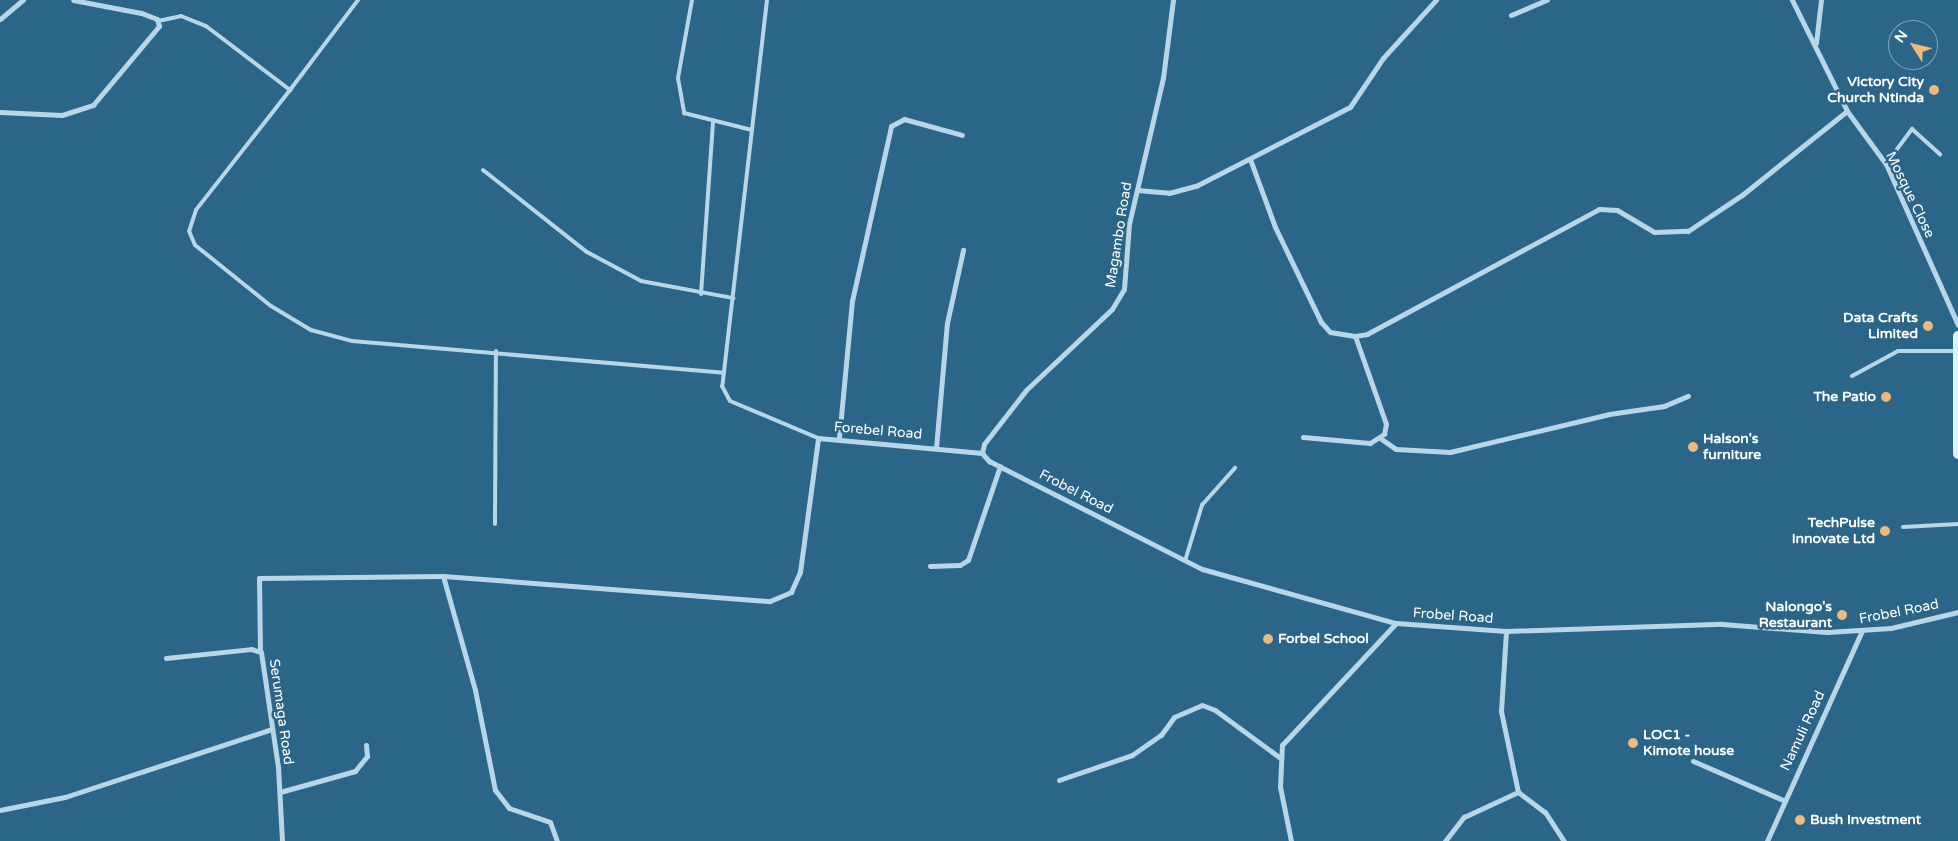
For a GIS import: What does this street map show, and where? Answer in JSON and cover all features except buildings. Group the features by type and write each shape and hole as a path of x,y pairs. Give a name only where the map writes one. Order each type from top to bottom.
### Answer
{"main road":[{"path":"1958,336 1956,351 1956,435 1958,454"}],"street":[{"path":"0,19 23,0"},
{"path":"0,112 62,115 93,105 142,49 158,21 141,13 73,0"},
{"name":"Magambo Road","path":"982,453 984,444 1026,390 1118,302 1126,277 1129,224 1163,78 1173,0"},
{"path":"1137,190 1179,192 1250,159 1353,105 1383,58 1436,0"},
{"path":"1511,15 1546,0"},
{"name":"Mosque Close","path":"1792,0 1816,44 1847,111 1886,164 1958,325"},
{"path":"1816,44 1821,0"},
{"path":"1250,159 1275,227 1321,322 1330,332 1355,336 1376,329 1599,208 1617,210 1654,232 1688,231 1742,195 1847,111"},
{"path":"839,438 852,301 891,126 904,119 962,135"},
{"path":"936,448 947,323 963,250"},
{"path":"1303,437 1370,443 1380,438 1386,424 1355,336"},
{"path":"1380,438 1396,448 1450,452 1609,414 1664,406 1688,396"},
{"name":"Forebel Road","path":"443,576 770,602 791,592 800,572 818,438 839,438 982,453"},
{"name":"Frobel Road","path":"982,453 1000,466 1185,561 1396,623 1506,631 1722,624 1862,632 1958,612"},
{"path":"930,566 960,565 968,560 1000,466"},
{"path":"260,651 259,578 443,576 475,690 495,790 509,808 550,822 558,841"},
{"path":"1291,841 1282,804 1279,756 1291,730 1396,623"},
{"path":"1506,631 1501,711 1518,792 1545,812 1564,841"},
{"name":"Namuli Road","path":"1767,841 1862,632"},
{"name":"Serumaga Road","path":"166,658 260,651 280,792 282,841"},
{"path":"1059,780 1132,755 1161,735 1174,717 1202,705 1215,710 1279,756"},
{"path":"0,810 65,797 272,729"},
{"path":"280,792 355,771 367,756 366,745"},
{"path":"1693,761 1784,800"},
{"path":"1445,841 1464,817 1518,792"}],"lane":[{"path":"358,0 196,210 189,231 195,245 246,288 311,330 352,341 496,351 724,373"},
{"path":"692,0 678,78 680,102 684,113 713,122 752,130"},
{"path":"767,0 722,386 730,401 818,438"},
{"path":"158,21 181,16 206,26 290,90"},
{"path":"701,294 713,122"},
{"path":"1886,164 1912,129 1940,154"},
{"path":"484,170 588,252 641,281 701,294 732,298"},
{"path":"1852,376 1898,350 1956,351"},
{"path":"495,524 496,351"},
{"path":"1185,561 1202,505 1235,468"},
{"path":"1903,527 1958,524"}],"place":[{"name":"Victory City Church Ntinda","path":"1934,90"},
{"name":"Data Crafts Limited","path":"1928,326"},
{"name":"The Patio","path":"1886,397"},
{"name":"Halson's furniture","path":"1693,447"},
{"name":"TechPulse Innovate Ltd","path":"1885,531"},
{"name":"Nalongo's Restaurant","path":"1842,615"},
{"name":"Forbel School","path":"1268,639"},
{"name":"LOC1 - Kimote house","path":"1633,743"},
{"name":"Bush Investment","path":"1800,820"}]}
